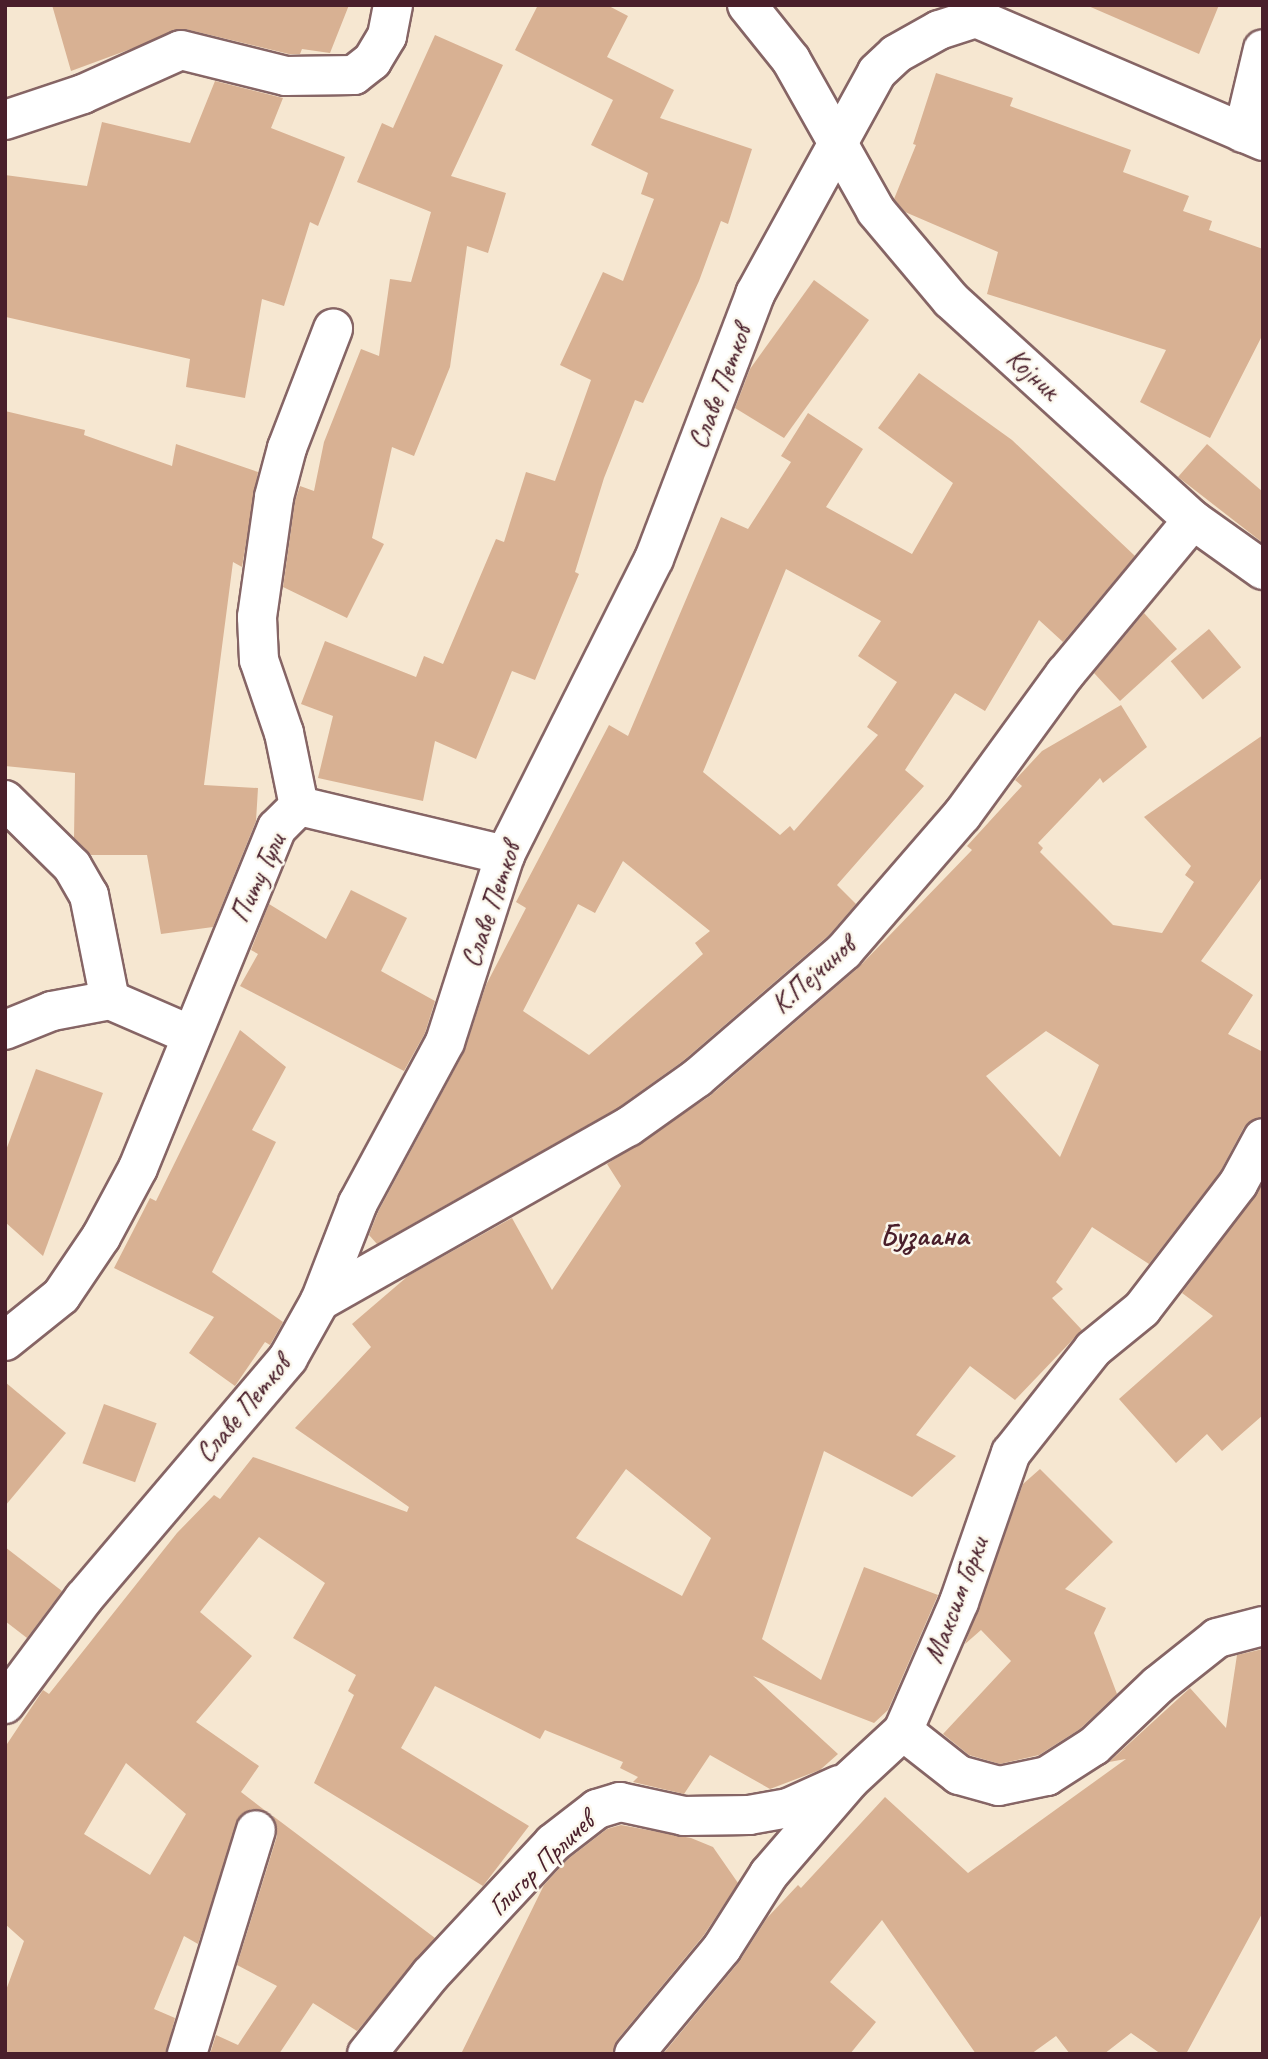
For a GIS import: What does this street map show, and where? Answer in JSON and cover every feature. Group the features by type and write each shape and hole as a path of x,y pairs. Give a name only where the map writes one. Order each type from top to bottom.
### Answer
{"street":[{"path":"5,120 83,94 181,50 286,76 354,75 372,61 387,36 393,5"},
{"name":"Којник","path":"747,5 791,60 876,211 951,300 1193,520 1263,570"},
{"path":"979,12 1253,137 1263,49"},
{"name":"Славе Петков","path":"5,1704 84,1598 288,1358 320,1301 358,1203 445,1042 505,855 654,559 755,294 839,146 877,72 896,54 979,12"},
{"name":"Питу Гули","path":"5,1341 61,1296 101,1237 138,1168 277,828 299,806 284,733 258,660 257,617 274,497 287,447 333,329"},
{"name":"К.Пејчинов","path":"320,1301 628,1127 696,1078 844,951 962,815 1065,674 1193,520"},
{"path":"5,800 56,849 89,895 110,1000"},
{"path":"299,806 505,855"},
{"path":"5,1030 52,1011 110,1000 191,1035"},
{"name":"Максим Горки","path":"635,2054 722,1948 769,1874 850,1780 903,1731 959,1602 1011,1453 1093,1349 1142,1309 1238,1184 1263,1138"},
{"path":"903,1731 959,1774 999,1786 1047,1776 1094,1746 1158,1685 1217,1638 1263,1626"},
{"name":"Глигор Прличев","path":"367,2054 430,1975 553,1843 603,1805 628,1802 710,1818 748,1815 788,1808 850,1780"},
{"path":"187,2054 256,1830"}],"building":[{"path":"52,5 349,5 330,53 302,49 300,54 289,54 185,29 71,71"},
{"path":"538,5 607,5 628,16 607,57 674,90 660,118 752,149 728,224 721,221 699,281 643,403 635,400 604,478 575,572 579,574 535,680 512,671 476,759 435,741 423,801 318,778 333,716 301,704 325,641 416,677 424,656 443,664 496,539 504,542 526,472 555,481 591,380 560,365 603,272 623,281 654,199 641,194 648,173 591,145 613,100 515,50"},
{"path":"1086,5 1219,5 1199,54"},
{"path":"435,35 503,65 451,176 506,193 488,253 467,246 450,367 414,456 392,447 372,538 384,544 347,618 283,587 295,501 300,486 314,491 324,442 361,349 379,356 390,279 411,282 431,212 357,182 382,123 393,128"},
{"path":"936,73 1013,98 1010,106 1131,150 1123,172 1189,196 1183,211 1212,221 1209,230 1263,249 1263,334 1210,438 1140,402 1166,350 987,294 998,252 905,212 894,199 916,145 913,144"},
{"path":"215,81 283,98 271,128 345,157 318,226 310,222 284,306 262,299 245,398 186,387 190,359 6,317 5,175 87,186 102,122 190,143"},
{"path":"814,280 869,320 784,438 735,408 750,369"},
{"path":"919,373 1012,440 1135,556 1063,642 1039,620 985,711 955,693 905,770 924,786 837,885 856,904 829,935 683,1061 616,1109 377,1244 369,1235 378,1212 464,1052 486,985 526,908 516,902 609,725 628,736 721,517 748,529 791,462 781,456 808,413 863,449 826,507 912,554 953,483 878,428","holes":["786,569 881,621 858,656 897,682 867,727 878,735 794,831 790,826 780,835 703,772","623,861 710,931 695,943 703,954 589,1055 523,1011 578,904 595,913"]},
{"path":"5,411 85,430 84,435 172,466 176,444 258,472 242,567 233,562 204,785 258,788 256,821 213,927 161,934 147,855 91,855 74,838 75,773 5,766"},
{"path":"1207,444 1263,492 1263,543 1178,477"},
{"path":"1144,613 1177,649 1120,701 1094,673"},
{"path":"1209,629 1241,667 1203,699 1171,661"},
{"path":"1121,705 1147,747 1103,783 1100,778 1038,843 1043,848 1040,852 1113,925 1162,933 1194,882 1185,875 1191,866 1144,817 1263,735 1263,876 1201,961 1253,995 1228,1034 1263,1052 1263,1116 1244,1127 1220,1172 1149,1264 1092,1227 1056,1282 1063,1289 1052,1298 1082,1330 1015,1400 970,1366 916,1435 956,1456 912,1497 824,1451 762,1639 821,1680 864,1567 938,1595 888,1710 874,1723 753,1676 838,1754 820,1770 770,1789 710,1755 684,1794 633,1782 638,1777 620,1768 623,1762 545,1730 540,1739 435,1686 401,1748 529,1826 483,1886 314,1783 354,1695 348,1691 356,1675 293,1638 325,1583 259,1537 200,1612 252,1656 196,1722 259,1766 241,1792 267,1812 252,1809 241,1815 198,1944 184,1936 154,2009 175,2018 166,2054 5,2054 5,1993 24,1941 5,1924 5,1747 43,1690 49,1694 177,1533 214,1495 220,1499 253,1457 407,1512 409,1507 295,1428 371,1347 352,1324 408,1276 512,1218 552,1290 621,1186 607,1164 710,1096 858,968 972,850 967,846 1022,786 1015,780 1042,751","holes":["1046,1031 1099,1065 1060,1157 986,1076","626,1469 711,1538 682,1596 576,1538","126,1763 186,1814 150,1875 84,1834"]},
{"path":"351,890 407,918 381,971 435,1001 425,1033 404,1071 240,986 258,954 251,950 269,904 326,939"},
{"path":"240,1030 286,1067 252,1130 276,1142 212,1272 283,1322 270,1345 265,1342 235,1386 189,1353 214,1317 114,1268 150,1198 156,1201"},
{"path":"36,1069 103,1093 43,1256 5,1222 5,1153"},
{"path":"1263,1184 1263,1415 1222,1451 1207,1434 1176,1463 1119,1399 1213,1316 1182,1293"},
{"path":"5,1382 66,1433 5,1506"},
{"path":"104,1404 157,1423 135,1482 82,1463"},
{"path":"1040,1469 1113,1542 1065,1589 1106,1608 1094,1633 1117,1694 1080,1729 1039,1755 1000,1764 969,1755 943,1734 1011,1661 981,1630 965,1644 1023,1484"},
{"path":"5,1547 62,1591 27,1638 5,1621"},
{"path":"1263,1649 1263,1912 1186,2054 1161,2054 1131,2033 1104,2054 1070,2054 1056,2036 1031,2054 976,2054 882,1920 830,1982 876,2022 850,2054 663,2054 739,1962 767,1918 798,1885 801,1888 885,1797 968,1873 1126,1759 1109,1762 1190,1688 1226,1728 1237,1655"},
{"path":"273,1816 435,1938 357,2031 313,2003 279,2054 210,2054 216,2035 238,2045 277,1986 237,1965 277,1836"},
{"path":"621,1825 691,1838 713,1847 738,1883 704,1935 617,2040 613,2054 461,2054 544,1885 568,1859 607,1829"}],"district":[{"name":"Бузаана","path":"924,1235"}]}
